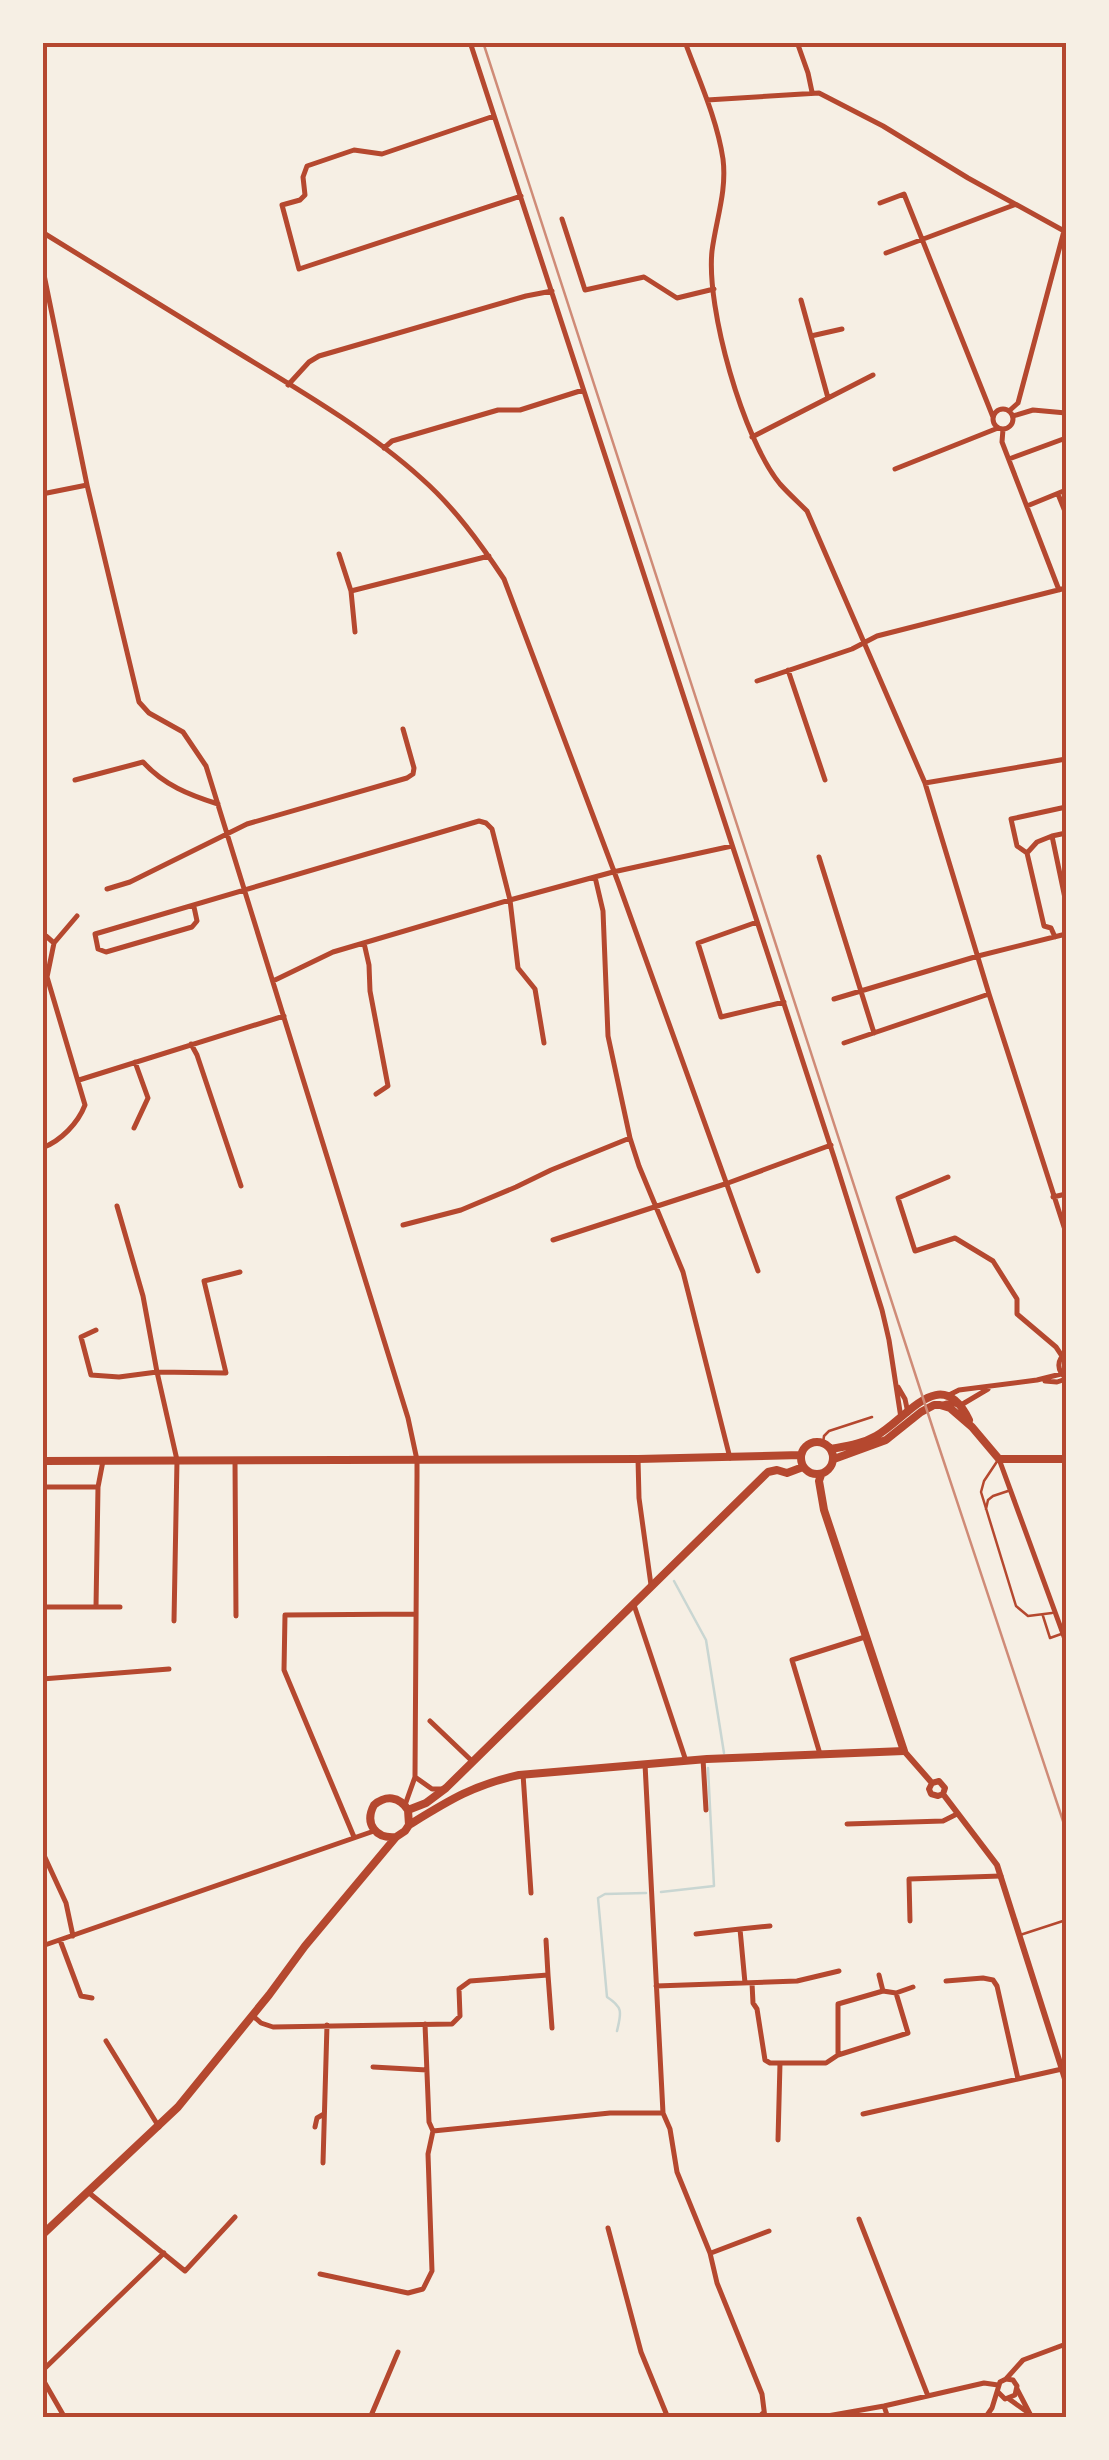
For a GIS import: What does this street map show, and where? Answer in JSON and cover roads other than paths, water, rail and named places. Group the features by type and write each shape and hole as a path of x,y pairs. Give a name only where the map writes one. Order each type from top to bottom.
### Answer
{"main road":[{"path":"834,1459 886,1440 908,1411 928,1397 947,1396 962,1405 972,1428"},
{"path":"831,1449 867,1441 940,1405 950,1408 999,1458 1066,1458"},
{"path":"812,1443 822,1443 831,1449 834,1459 828,1472 811,1474 803,1467 801,1455 812,1443"},
{"path":"42,1461 801,1455"},
{"path":"42,2235 159,2127 396,1837 472,1774 633,1602 768,1472 787,1474 803,1467"},
{"path":"821,1474 820,1494 904,1752 932,1783 943,1783 942,1794 991,1855 1066,2082"},
{"path":"384,1852 369,1818 379,1800 392,1798 407,1807 426,1803 472,1774 904,1752"},
{"path":"407,1807 409,1825"},
{"path":"378,1834 396,1837"}],"street":[{"path":"470,42 882,1310 904,1420"},
{"path":"685,42 707,100 723,160 724,194 712,252 714,289 726,355 752,438 778,483 807,510 925,783 1066,1234"},
{"path":"797,42 812,92"},
{"path":"707,100 812,92 829,97 1066,232 1018,402 1011,413 1012,424 895,470"},
{"path":"494,116 382,154 354,150 308,166 302,176 305,195 282,205 300,268 521,196"},
{"path":"756,681 865,640 1063,589 904,194 880,203"},
{"path":"886,253 1016,204"},
{"path":"562,219 586,290 644,277 677,298 714,289"},
{"path":"42,232 384,448 449,506 504,579 758,1271"},
{"path":"42,266 87,485 139,702 150,713 184,732 206,766 408,1418 417,1460 414,1781 407,1807"},
{"path":"288,385 320,356 552,291"},
{"path":"801,300 828,398"},
{"path":"811,336 842,329"},
{"path":"752,438 873,376"},
{"path":"384,448 392,441 445,425 498,410 520,410 583,390"},
{"path":"992,417 999,409 1011,413 1066,413"},
{"path":"1009,460 1066,438"},
{"path":"42,494 87,485"},
{"path":"1027,506 1066,490"},
{"path":"1058,494 1066,514"},
{"path":"339,554 351,591 355,632"},
{"path":"351,591 488,556"},
{"path":"788,670 825,780"},
{"path":"107,889 130,882 247,824 408,778 414,768 404,729"},
{"path":"925,783 1066,759"},
{"path":"75,780 143,762 158,779 218,804"},
{"path":"1055,937 1051,928 1044,926 1026,852 1018,846 1011,819 1066,806"},
{"path":"194,907 197,921 192,927 106,952 98,949 95,934 478,821 486,823 492,830 510,900 518,968 535,990 544,1043"},
{"path":"1026,852 1038,842 1066,833"},
{"path":"1052,836 1066,903"},
{"path":"273,981 333,952 612,872 732,846"},
{"path":"820,857 874,1033"},
{"path":"595,877 604,911 608,1036 630,1138 682,1272 730,1458"},
{"path":"42,1148 52,1144 80,1117 85,1104 44,978 54,943 77,916"},
{"path":"758,922 698,943 722,1017 784,1002"},
{"path":"834,999 1066,934"},
{"path":"42,937 54,943"},
{"path":"364,943 388,1086 376,1094"},
{"path":"844,1043 990,994"},
{"path":"79,1080 284,1016"},
{"path":"192,1044 241,1186"},
{"path":"134,1128 148,1098 135,1062"},
{"path":"404,1225 460,1210 630,1138"},
{"path":"553,1240 830,1145"},
{"path":"947,1396 960,1390 1065,1377 1059,1361 1064,1354 1017,1314 1017,1299 992,1260 955,1238 916,1252 898,1198 948,1177"},
{"path":"1053,1197 1066,1194"},
{"path":"117,1206 143,1296 177,1460 174,1621"},
{"path":"96,1330 81,1337 91,1375 226,1373 204,1281 240,1272"},
{"path":"896,1384 908,1411"},
{"path":"940,1405 962,1405 996,1386"},
{"path":"999,1458 1056,1613 1063,1621 1066,1642"},
{"path":"638,1459 651,1586"},
{"path":"96,1607 102,1460"},
{"path":"235,1460 236,1616"},
{"path":"42,1487 98,1487"},
{"path":"633,1602 686,1761"},
{"path":"42,1608 120,1607"},
{"path":"354,1836 284,1670 285,1615 416,1614"},
{"path":"820,1754 792,1660 866,1637"},
{"path":"42,1678 169,1669"},
{"path":"430,1722 472,1774"},
{"path":"703,1760 706,1810"},
{"path":"646,1764 663,2113 678,2172 710,2253 717,2283 762,2394 764,2416"},
{"path":"523,1774 531,1893"},
{"path":"414,1781 432,1789 446,1788"},
{"path":"392,1798 414,1781"},
{"path":"847,1824 942,1821 958,1813"},
{"path":"354,1836 369,1818"},
{"path":"42,1946 354,1836 378,1834"},
{"path":"42,1851 66,1903 73,1936"},
{"path":"910,1921 909,1879 1001,1876"},
{"path":"696,1934 770,1926"},
{"path":"740,1929 765,2060 826,2064 838,2056 908,2033 896,1992"},
{"path":"60,1940 81,1996 92,1998"},
{"path":"546,1940 552,2028"},
{"path":"656,1986 797,1981 838,1971"},
{"path":"252,2015 273,2026 452,2024 460,2016 459,1989 470,1981 548,1975"},
{"path":"879,1975 882,1991"},
{"path":"946,1981 983,1978 998,1986 1018,2079"},
{"path":"838,2056 838,2004 913,1987"},
{"path":"320,2274 408,2293 423,2288 432,2271 428,2154 433,2130 429,2122 426,2024"},
{"path":"322,2163 327,2025"},
{"path":"106,2041 159,2127"},
{"path":"778,2140 780,2063"},
{"path":"374,2067 427,2070"},
{"path":"864,2114 1062,2068"},
{"path":"433,2130 610,2113 663,2113"},
{"path":"315,2127 317,2118 324,2114"},
{"path":"88,2192 185,2271 235,2217"},
{"path":"859,2219 928,2396"},
{"path":"608,2228 641,2352 668,2418"},
{"path":"710,2253 769,2231"},
{"path":"65,2418 42,2374 164,2253"},
{"path":"985,2418 998,2388 1019,2365 1039,2352 1066,2344"},
{"path":"370,2418 398,2352"},
{"path":"992,2408 1015,2396 1019,2365"},
{"path":"1006,2379 1016,2386 1030,2416"},
{"path":"816,2418 984,2383 998,2388 1030,2416"},
{"path":"884,2406 888,2418"}],"lane":[{"path":"822,1443 829,1431 872,1417"},
{"path":"999,1458 980,1492 1016,1606 1028,1616 1056,1613"},
{"path":"986,1511 988,1500 1010,1490"},
{"path":"1042,1614 1050,1638 1064,1633"},
{"path":"1020,1935 1066,1920"}],"waterway":[{"path":"674,1581 706,1640 724,1753"},
{"path":"661,1892 714,1886 708,1768"},
{"path":"617,2031 620,2011 607,1997 598,1898 605,1894 646,1893"}],"railway":[{"path":"483,42 1066,1830"}]}
